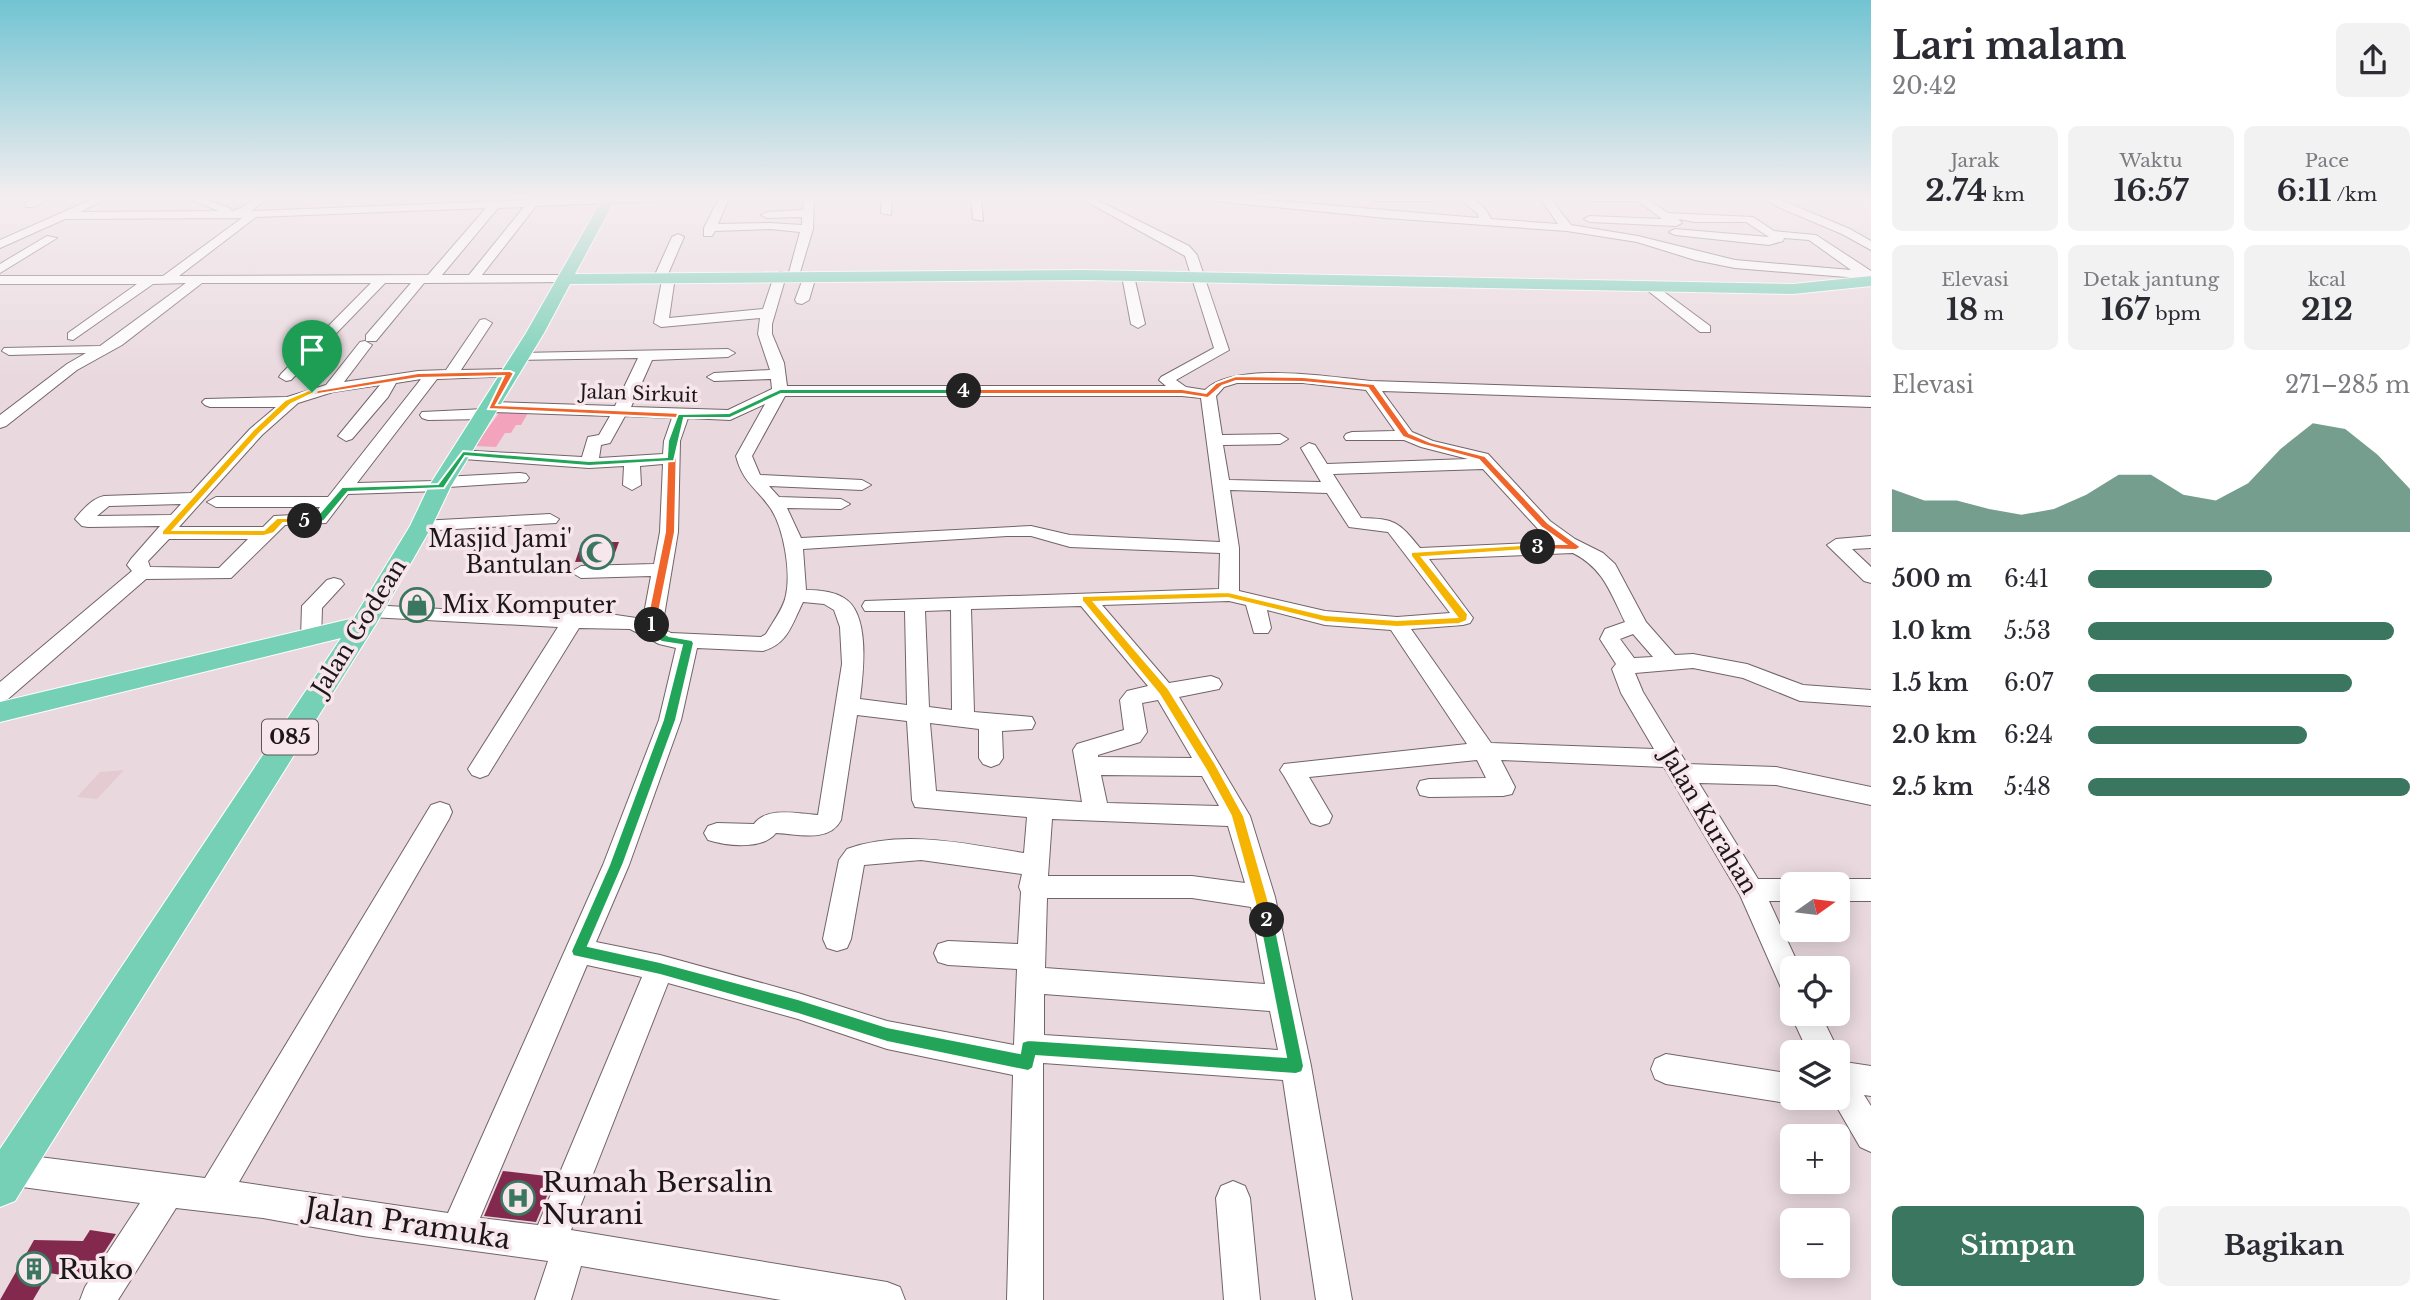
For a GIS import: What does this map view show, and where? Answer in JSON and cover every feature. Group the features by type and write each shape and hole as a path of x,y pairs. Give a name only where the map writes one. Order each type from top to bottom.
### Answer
{"main road":[{"name":"Jalan Godean","path":"4,1174 367,617 421,526 442,484 489,410 576,259"},
{"path":"565,279 1200,276 1794,289 1870,277"},
{"path":"0,712 311,638 367,617"}],"street":[{"path":"0,269 18,259"},
{"path":"166,280 195,259"},
{"path":"331,388 368,342 446,259"},
{"path":"473,279 489,259"},
{"path":"671,259 665,277 661,323 768,313"},
{"path":"367,617 634,624 666,639 688,643 714,640 769,642 796,596 794,544 783,515 749,473 745,449 779,383 765,334 768,313 795,276 799,259"},
{"path":"1182,391 1166,380 1222,349 1193,259"},
{"path":"1708,259 1735,264 1870,277"},
{"path":"1844,259 1870,277"},
{"path":"795,276 802,300"},
{"path":"1128,276 1138,324"},
{"path":"286,377 383,278"},
{"path":"0,280 565,279"},
{"path":"73,336 150,280"},
{"path":"0,423 72,367 104,349 199,280"},
{"path":"1652,287 1705,329"},
{"path":"730,317 728,353 721,377 779,383 1182,391 1208,395"},
{"path":"451,373 485,323"},
{"path":"589,463 594,440 604,440 621,411 643,355 644,335"},
{"path":"9,351 104,349"},
{"path":"209,402 288,402 331,388 514,365 643,355 728,353"},
{"path":"195,498 104,502 83,519 88,522 264,533 271,531 280,520 320,519 432,374"},
{"path":"346,436 383,394 390,379"},
{"path":"1208,395 1219,384 1236,379 1303,379 1371,386 1871,402"},
{"name":"Jalan Sirkuit","path":"428,415 489,410 730,415 779,383"},
{"path":"1371,386 1406,435"},
{"path":"1208,395 1230,548 1228,595"},
{"path":"141,573 142,569 137,565 140,559 288,402"},
{"path":"651,631 670,532 671,459 681,415"},
{"path":"1352,437 1406,435 1427,444 1471,453 1489,463 1544,525 1596,557 1608,568 1637,625 1668,661"},
{"path":"1213,440 1280,439"},
{"path":"872,606 1228,595 1325,618 1397,624 1463,618 1391,526 1355,523 1309,448"},
{"path":"463,453 589,463 671,459"},
{"path":"632,462 632,485"},
{"path":"1322,469 1489,463"},
{"path":"749,473 825,470"},
{"path":"749,473 862,485"},
{"path":"216,502 340,495 520,478"},
{"path":"1219,485 1333,488"},
{"path":"774,502 841,504"},
{"path":"421,526 550,519"},
{"path":"794,544 1031,531 1070,541 1230,548"},
{"path":"0,694 141,573 224,574 264,533"},
{"path":"1871,542 1836,545 1871,577"},
{"path":"1415,554 1576,547"},
{"path":"582,572 663,570"},
{"path":"311,638 312,606 334,584"},
{"path":"717,833 761,834 769,823 828,824 837,757 849,706 853,652 845,610 835,601 821,597 796,596"},
{"path":"1086,599 1164,691 1238,816 1262,897 1296,1066 1334,1300"},
{"path":"1255,602 1261,628"},
{"path":"961,603 963,718"},
{"path":"915,605 924,800 1096,813 1238,816"},
{"path":"480,769 572,622"},
{"path":"1397,624 1484,751 1502,789 1429,788"},
{"name":"Jalan Kurahan","path":"1637,625 1612,634 1610,639 1628,666 1623,669 1629,685 1751,890 1781,956"},
{"path":"457,1232 616,865 670,720 688,643"},
{"path":"1628,666 1693,661 1747,671 1800,693 1871,698"},
{"path":"1096,813 1085,750 1132,736 1136,732 1131,700 1140,695 1211,684"},
{"path":"849,706 990,722 1024,723"},
{"path":"990,722 991,758"},
{"path":"1320,816 1292,770 1484,751 1780,776 1836,791 1871,796"},
{"path":"1087,766 1210,767"},
{"path":"1025,1300 1030,969 1033,877 1040,809"},
{"path":"213,1195 440,812"},
{"path":"837,939 852,860 856,856 915,850 1033,877 1192,887 1262,897"},
{"path":"1751,890 1780,890"},
{"path":"1850,890 1871,890"},
{"path":"579,951 660,968 798,1006 887,1035 1028,1055 1296,1066"},
{"path":"948,953 1030,969 1282,999"},
{"path":"553,1300 559,1246 660,968"},
{"path":"1667,1069 1780,1087"},
{"path":"1850,1094 1871,1136"},
{"name":"Jalan Pramuka","path":"4,1174 213,1195 559,1246 887,1300"},
{"path":"98,1300 167,1191"},
{"path":"1233,1198 1242,1300"}],"shaded area":[{"path":"499,413 528,413 521,425 516,425 511,433 505,433 496,447 475,446"},
{"path":"124,770 97,799 77,797 100,772"}],"building":[{"name":"Masjid Jami' Bantulan","path":"582,542 619,542 612,561 575,562"},
{"name":"Rumah Bersalin Nurani","path":"503,1171 555,1177 536,1222 484,1216"},
{"path":"90,1230 116,1234 87,1279 49,1273 33,1300 0,1300 34,1240 83,1241"}],"place":[{"name":"Masjid Jami' Bantulan","path":"597,552"},
{"name":"Mix Komputer","path":"417,605"},
{"name":"Rumah Bersalin Nurani","path":"518,1198"},
{"name":"Ruko","path":"34,1269"}],"route":[{"path":"312,392 288,402 256,432 165,533 264,533 271,531 280,520 318,520 345,489 440,486 463,453 589,463 671,459 673,441 681,415 730,415 780,391 1182,391 1208,395 1219,384 1236,379 1303,379 1371,386 1406,435 1427,444 1471,453 1482,458 1544,525 1556,536 1576,547 1526,547 1415,554 1462,614 1463,618 1459,620 1397,624 1325,618 1228,595 1086,599 1164,691 1238,816 1262,897 1296,1066 1028,1048 1028,1063 887,1035 798,1006 660,968 579,951 616,865 670,720 688,643 666,639 651,631 670,532 669,480 673,441 681,415 491,407 510,373 418,375 312,392"}]}
